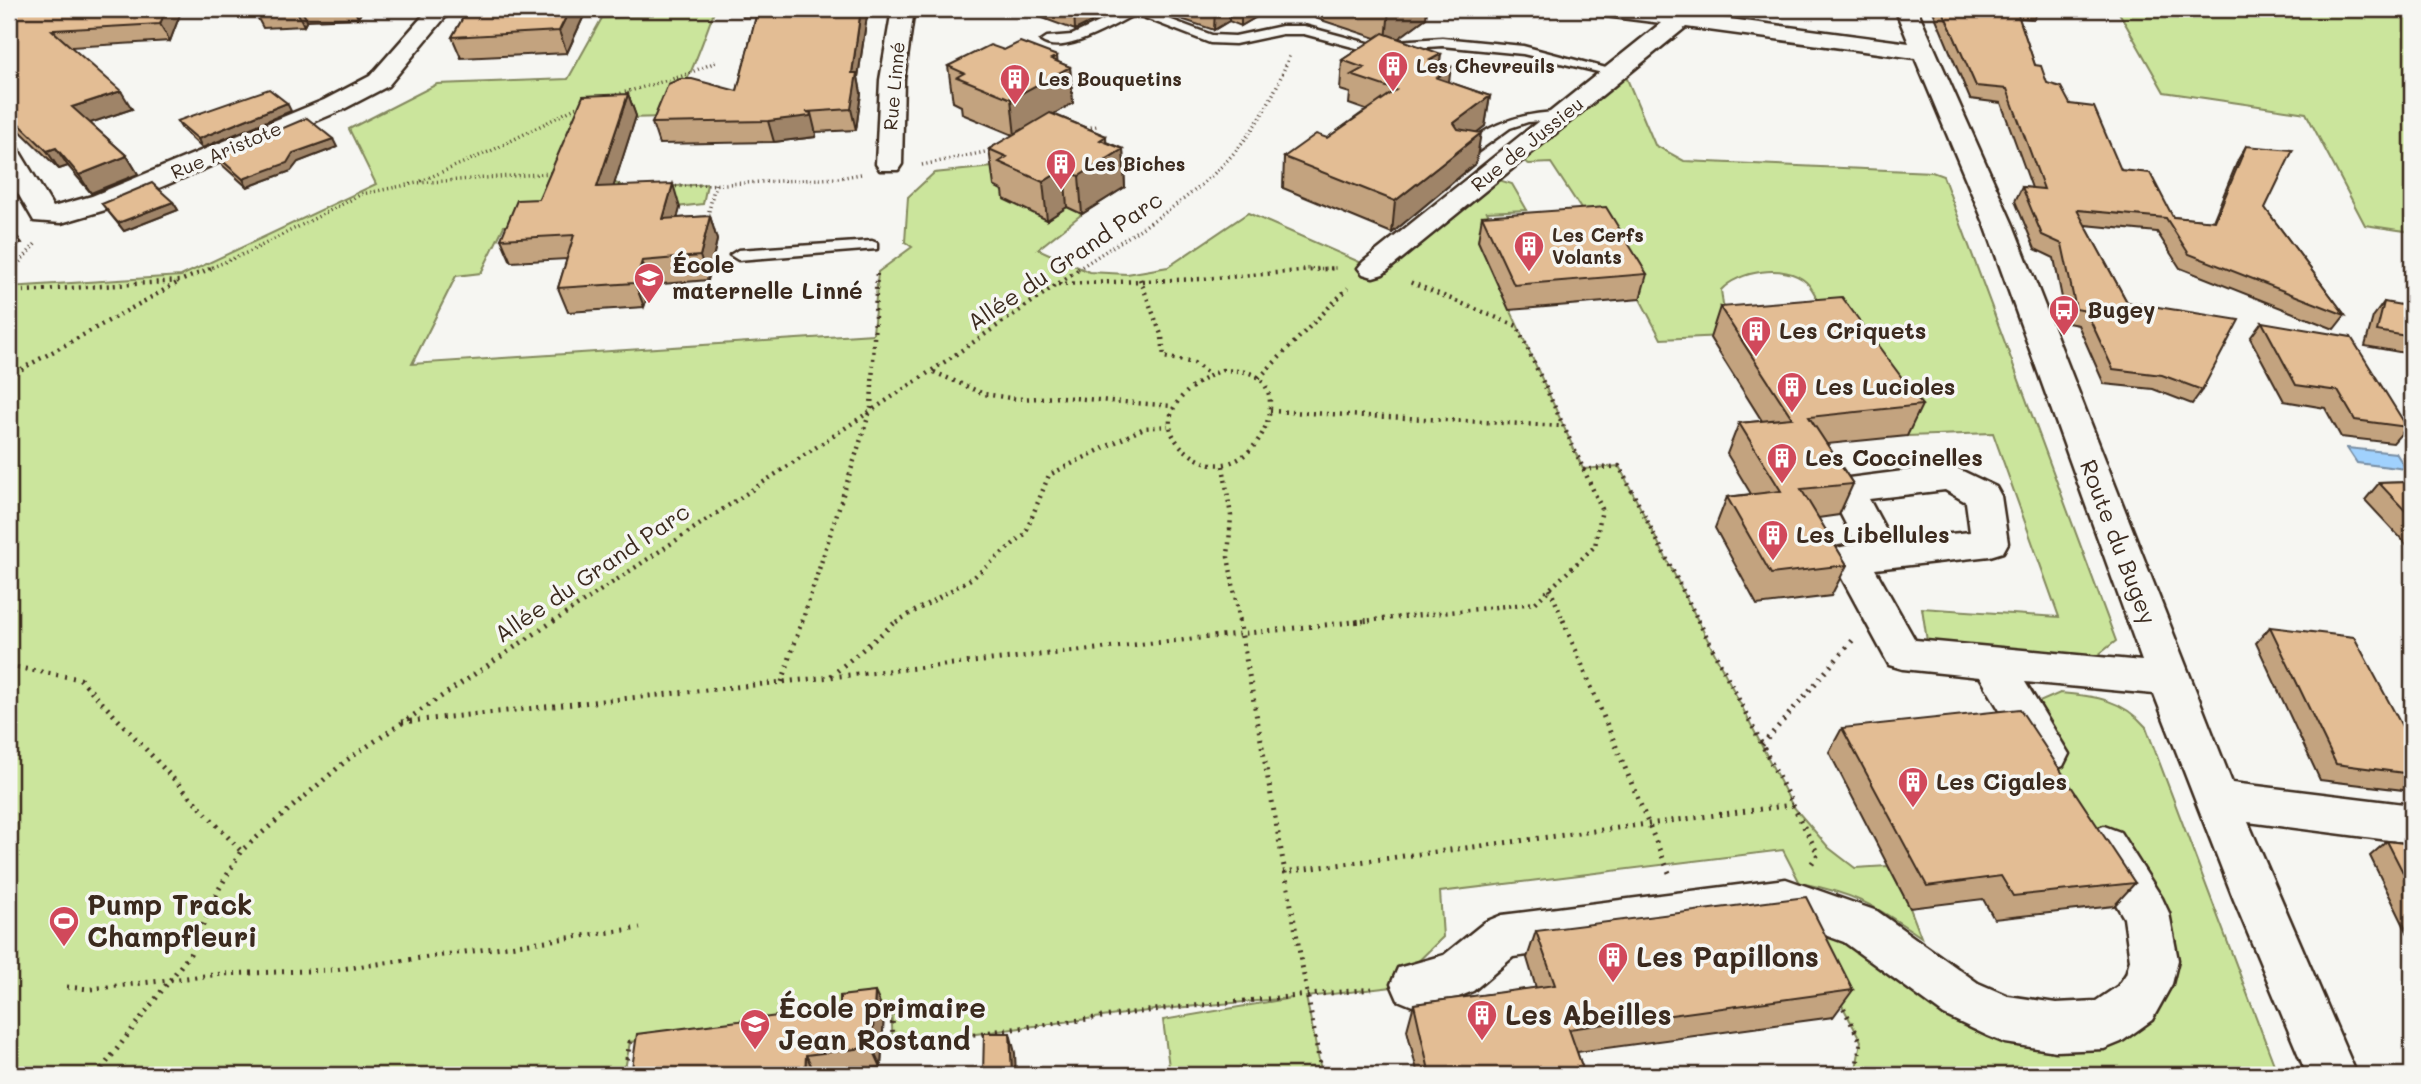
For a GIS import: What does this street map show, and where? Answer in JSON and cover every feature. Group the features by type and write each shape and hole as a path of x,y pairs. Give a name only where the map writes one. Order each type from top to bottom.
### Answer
{"street":[{"name":"Rue Aristote","path":"9,155 44,215 61,215 102,202 333,105 379,81 441,9"},
{"name":"Rue Linné","path":"900,165 892,80 903,9"},
{"path":"1605,9 1924,52"},
{"name":"Route du Bugey","path":"1906,9 1999,225 2169,680 2332,1075"},
{"name":"Rue de Jussieu","path":"1373,268 1680,20"},
{"path":"1880,555 1850,558 1903,654 2169,680"},
{"path":"1415,984 1456,975 1502,937 1786,900 1860,926 1961,999 2005,1019 2056,1027 2104,1025 2135,1003 2148,984 2154,960 2146,914 1992,663"},
{"path":"2217,800 2412,824"}],"lane":[{"path":"1047,41 1075,39 1134,10 1210,39 1235,40 1282,30 1296,30 1379,50 1396,45 1442,42 1524,50 1615,72"},
{"path":"1461,157 1508,121 1529,116 1560,117"},
{"path":"738,255 872,246"}],"path":[{"name":"Allée du Grand Parc","path":"97,1075 168,979 190,954 219,889 241,851 347,760 402,722 871,408 934,372 1058,284 1197,192 1239,150 1282,79 1296,30"},
{"path":"601,99 682,76 716,62"},
{"path":"417,183 493,150 560,113 589,102"},
{"path":"1071,131 1097,126"},
{"path":"900,165 1002,148"},
{"path":"9,376 180,281 251,251 362,194 417,183 555,173"},
{"path":"656,187 839,178 862,174"},
{"path":"608,180 631,189"},
{"path":"782,682 871,408 878,272 875,263"},
{"path":"402,722 1535,603 1595,546 1602,509 1517,326 1373,268 1306,268 1200,279 1140,279 1058,284"},
{"path":"1259,379 1360,275 1373,268"},
{"path":"1140,279 1162,337 1164,357 1194,363 1210,374"},
{"path":"9,292 180,281"},
{"path":"1222,370 1243,371 1259,379 1267,393 1270,411 1258,443 1243,459 1223,466 1198,460 1178,447 1168,426 1173,406 1199,377 1210,374 1222,370"},
{"path":"934,372 984,394 1017,399 1061,397 1173,406"},
{"path":"1270,411 1562,426"},
{"path":"831,677 905,614 974,577 1025,534 1049,475 1144,428 1168,426"},
{"path":"1223,466 1231,516 1228,557 1283,872 1322,1075"},
{"path":"1583,470 1619,466 1818,854"},
{"path":"1550,589 1685,912"},
{"path":"9,614 16,604"},
{"path":"1762,745 1851,640 1893,636"},
{"path":"9,666 80,679 241,851"},
{"path":"1283,872 1792,804"},
{"path":"67,988 90,989 168,979 334,970 640,928"},
{"path":"864,1010 892,1006 893,1045 1162,1009 1306,997 1415,984"},
{"path":"1837,996 1861,1041 1855,1075"},
{"path":"624,1075 630,1042 657,1038"}],"green space":[{"path":"655,9 715,9 688,79 665,117 626,118 597,176 631,189 707,184 703,204 504,226 481,273 456,276 412,364 873,334 878,272 912,247 905,242 908,197 934,173 1003,166 995,186 1011,195 1005,200 1046,219 1067,207 1082,214 1038,249 1089,272 1127,274 1168,267 1248,213 1373,268 1486,176 1512,184 1527,210 1487,212 1500,239 1479,241 1583,469 1619,466 1792,805 1829,848 1855,868 1888,866 1910,908 1921,937 1864,902 1835,891 1800,883 1783,850 1440,892 1443,937 1392,987 1306,997 1322,1075 1170,1075 1163,1020 1292,998 1162,1009 893,1045 891,1006 630,1042 624,1075 9,1075 9,287 181,276 376,184 349,129 437,84 568,79 602,18 652,15"},
{"path":"2117,9 2412,9 2412,232 2365,225 2306,113 2164,92"},
{"path":"1622,67 1655,145 1684,161 1932,172 1943,176 2116,641 2098,655 2081,661 1927,641 1922,608 2059,617 1993,433 1907,436 1831,330 1814,292 1797,276 1774,271 1750,274 1738,278 1721,290 1723,305 1743,335 1661,339 1640,299 1551,163 1529,164 1512,155"},
{"path":"2060,693 2107,701 2127,710 2146,727 2278,1075 1855,1075 1861,1041 1786,900 1961,999 2105,1025 2154,960 2026,718 2037,703"}],"water":[{"path":"2347,448 2396,453 2406,469 2357,463"}],"building":[{"path":"9,9 166,9 160,24 52,30 121,91 72,107 127,156 79,175 56,148 47,151 9,114"},
{"path":"468,9 570,9 559,31 452,37"},
{"path":"758,9 861,9 852,73 857,73 851,109 806,112 811,113 810,116 768,121 652,123 668,84 680,79 692,79 737,91"},
{"path":"1942,9 2016,9 2035,65 2041,66 2047,83 2061,87 2070,104 2094,107 2121,170 2150,173 2173,217 2215,221 2246,146 2293,150 2265,208 2345,315 2189,254 2166,218 2077,210 2127,302 2239,320 2202,390 2162,375 2113,369 2086,311 2076,309 2062,244 2042,235 2022,187 2044,189 2007,89 1976,86"},
{"path":"1383,33 1441,54 1430,60 1451,67 1437,78 1490,96 1454,123 1458,129 1481,133 1395,201 1284,157 1316,134 1327,138 1396,90 1351,75 1364,68 1342,60"},
{"path":"1020,42 1057,56 1051,59 1070,67 1011,99 957,77 964,73 948,66 990,45 1004,50"},
{"path":"269,89 287,103 198,139 177,121"},
{"path":"628,94 597,187 673,184 663,219 710,216 700,256 642,261 635,283 558,288 574,235 501,239 517,200 539,199 583,96"},
{"path":"1050,113 1106,136 1100,140 1123,149 1079,176 1064,169 1043,182 999,162 1007,157 989,149"},
{"path":"307,118 333,139 293,153 287,163 243,179 217,156"},
{"path":"152,183 173,202 118,223 102,204"},
{"path":"1606,207 1647,274 1514,285 1482,216"},
{"path":"9,227 16,235 9,237"},
{"path":"1842,297 1922,405 1809,417 1853,484 1801,489 1847,565 1771,574 1727,497 1781,491 1739,423 1792,418 1720,307"},
{"path":"2384,302 2407,306 2412,317 2412,337 2377,331"},
{"path":"2262,322 2351,337 2407,427 2355,420 2338,391 2296,385"},
{"path":"2412,482 2412,518 2379,483"},
{"path":"2270,627 2354,637 2412,742 2412,774 2336,764"},
{"path":"2020,709 2135,883 2013,896 2001,876 1927,886 1842,728"},
{"path":"2387,841 2412,844 2412,890"},
{"path":"1806,897 1853,990 1569,1029 1585,1075 1430,1075 1414,1004 1555,985 1536,931"},
{"path":"875,992 872,1047 806,1055 805,1072 779,1075 631,1075 637,1034 840,1008 840,996"},
{"path":"984,1033 1010,1033 1012,1075 983,1075"}],"place":[{"name":"Les Chevreuils","path":"1393,93"},
{"name":"Les Bouquetins","path":"1015,106"},
{"name":"Les Biches","path":"1061,191"},
{"name":"Les Cerfs Volants","path":"1529,273"},
{"name":"École maternelle Linné","path":"649,305"},
{"name":"Bugey","path":"2064,337"},
{"name":"Les Criquets","path":"1756,358"},
{"name":"Les Lucioles","path":"1792,414"},
{"name":"Les Coccinelles","path":"1782,485"},
{"name":"Les Libellules","path":"1773,562"},
{"name":"Les Cigales","path":"1913,809"},
{"name":"Pump Track Champfleuri","path":"64,948"},
{"name":"Les Papillons","path":"1613,984"},
{"name":"Les Abeilles","path":"1482,1042"},
{"name":"École primaire Jean Rostand","path":"755,1051"}]}
